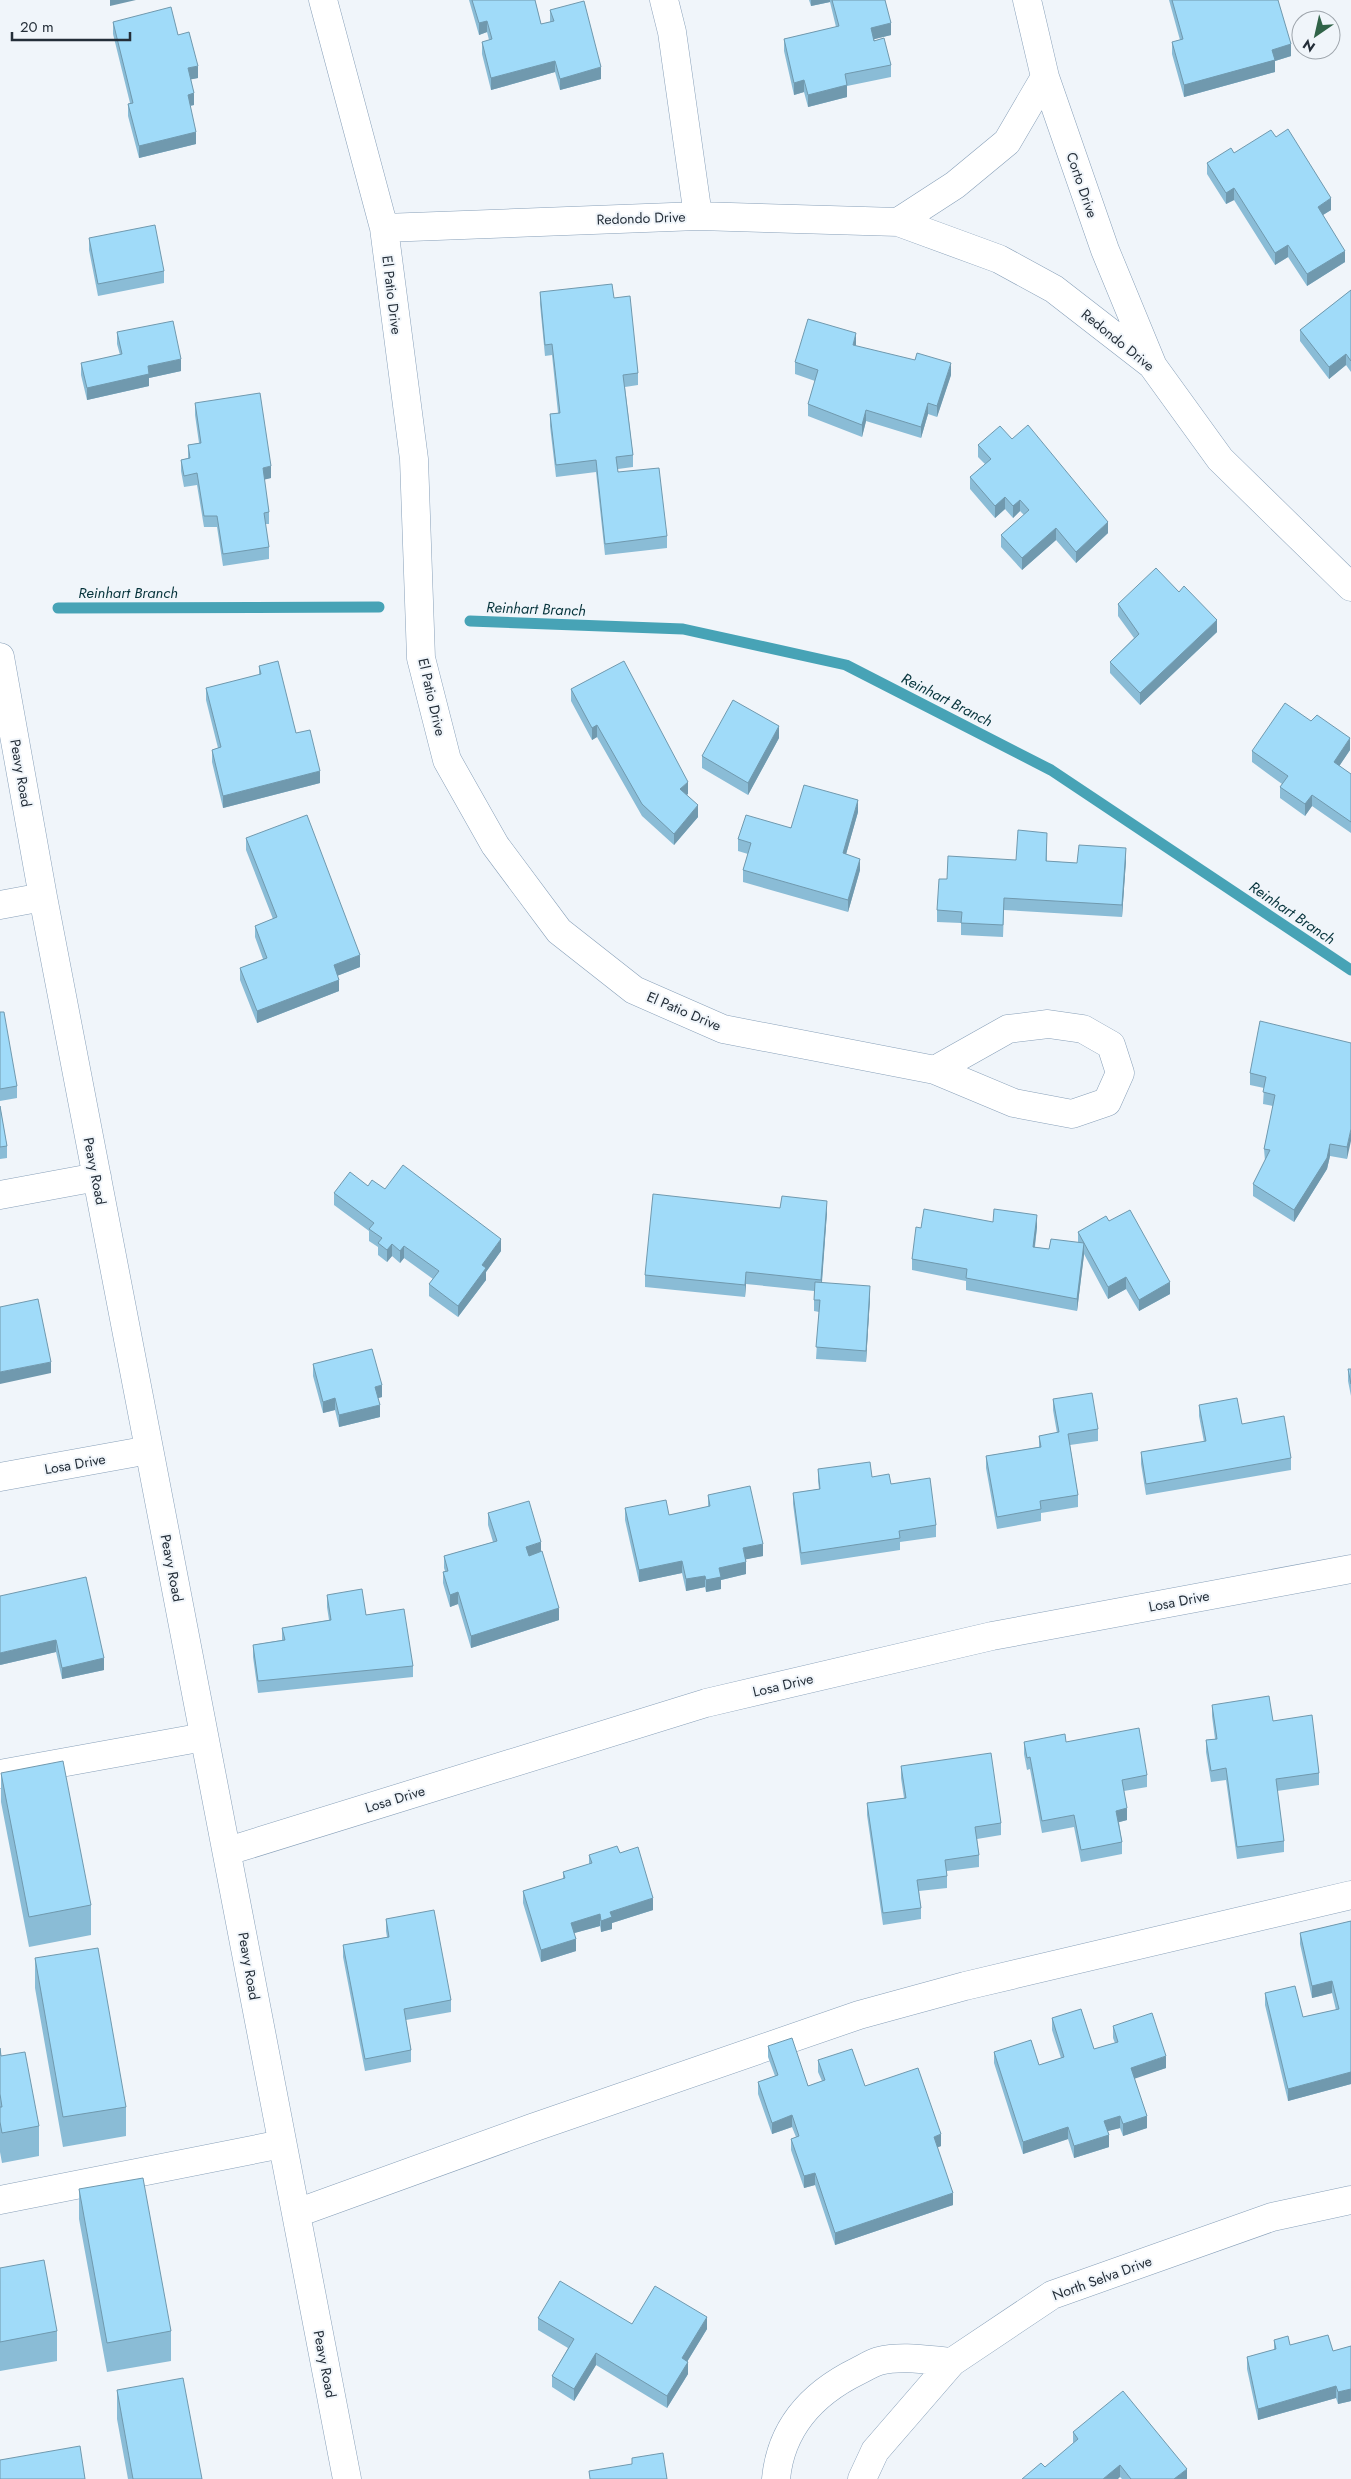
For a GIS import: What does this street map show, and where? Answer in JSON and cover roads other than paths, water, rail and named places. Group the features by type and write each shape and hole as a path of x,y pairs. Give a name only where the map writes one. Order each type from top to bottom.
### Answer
{"street":[{"name":"El Patio Drive","path":"323,0 384,228 414,459 421,658 447,760 495,846 559,931 634,990 723,1029 935,1070 1014,1103 1072,1114 1108,1102 1120,1073 1111,1045 1083,1029 1048,1024 1008,1029 935,1070"},
{"path":"664,0 672,32 698,216"},
{"name":"Corto Drive","path":"1027,0 1045,77 1105,250 1152,365"},
{"path":"898,222 956,185 1007,142 1045,77"},
{"name":"Redondo Drive","path":"384,228 698,216 898,222 999,259 1054,289 1152,365 1220,459 1349,580"},
{"name":"Peavy Road","path":"0,657 43,897 348,2479"},
{"path":"0,905 43,897"},
{"path":"0,1195 97,1177"},
{"name":"Losa Drive","path":"0,1477 149,1450"},
{"name":"Losa Drive","path":"228,1851 706,1703 992,1636 1351,1569"},
{"path":"0,1774 204,1737"},
{"path":"297,2213 532,2128 859,2015 993,1980 1351,1895"},
{"path":"0,2200 282,2144"},
{"name":"North Selva Drive","path":"862,2479 875,2451 952,2362 1052,2295 1272,2217 1351,2200"},
{"path":"776,2479 780,2457 789,2434 808,2404 838,2381 878,2361 898,2359 952,2362"}],"waterway":[{"name":"Reinhart Branch","path":"58,608 379,607"},
{"name":"Reinhart Branch","path":"470,621 683,629 846,665 1051,770 1351,970"}]}
